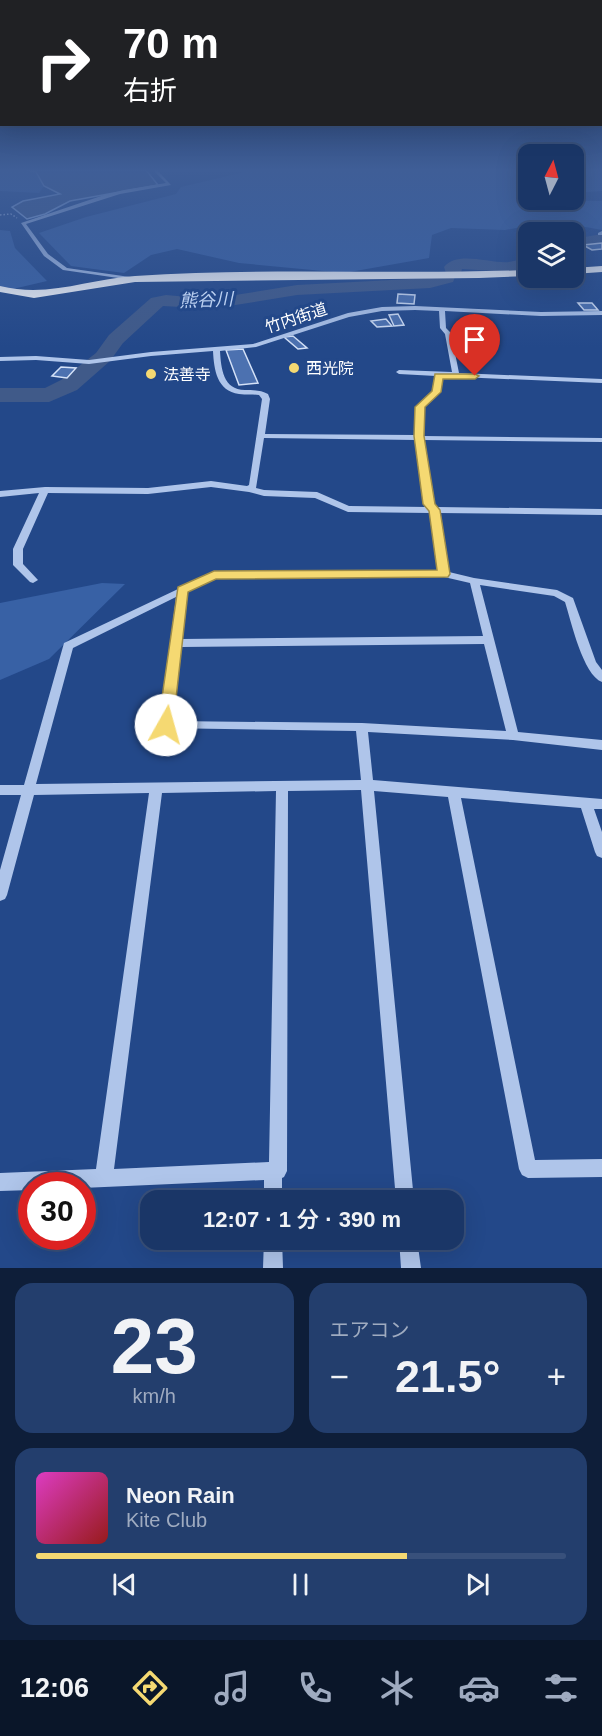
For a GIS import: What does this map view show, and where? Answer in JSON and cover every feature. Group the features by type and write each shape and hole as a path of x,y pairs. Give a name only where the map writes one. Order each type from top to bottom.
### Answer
{"highway":[{"path":"584,270 602,269"},
{"path":"0,289 13,294 45,295 130,279 518,273"}],"street":[{"path":"27,229 46,255 65,269 130,279"},
{"name":"竹内街道","path":"2,360 36,358 89,362 254,346 348,315 382,309 540,315 602,313"},
{"path":"442,310 443,328 448,333 456,376"},
{"path":"216,348 218,369 226,387 234,391 257,391 264,394 266,399 253,486 249,489"},
{"path":"399,372 439,376 602,381"},
{"path":"439,376 436,392 420,407 419,436 429,504 434,510 444,574"},
{"path":"261,435 602,440"},
{"path":"0,494 45,490 148,491 211,484 249,489 264,494 317,495 348,509 602,512"},
{"path":"33,580 18,565 18,549 45,490"},
{"path":"0,895 68,646 214,575 444,574 474,581 556,593 569,600 591,663 602,678"},
{"path":"474,581 513,736"},
{"path":"182,590 166,725 362,727 513,736 602,745"},
{"path":"176,643 489,640"},
{"path":"362,727 404,1190"},
{"path":"0,790 367,785 602,804"},
{"path":"0,1182 278,1171 282,787"},
{"path":"104,1178 156,788"},
{"path":"453,791 528,1169 602,1168"},
{"path":"586,803 602,852"},
{"path":"273,1171 273,1190"},
{"path":"273,1250 273,1268"},
{"path":"409,1250 411,1268"}],"shaded area":[{"path":"50,229 448,229 432,235 429,258 344,273 239,263 177,249 151,255 124,273 71,266 39,233"},
{"path":"0,230 10,231 15,248 47,281 0,292"},
{"path":"102,583 125,584 49,659 0,680 0,603"}],"building":[{"path":"602,243 602,249 592,250 584,245"},
{"path":"398,294 415,295 414,304 397,303"},
{"path":"578,303 592,303 598,310 584,310"},
{"path":"398,314 404,325 394,326 389,315"},
{"path":"386,319 392,326 377,327 371,321"},
{"path":"293,336 307,348 298,349 284,337"},
{"path":"243,349 258,383 239,385 226,350"},
{"path":"61,367 76,368 67,378 52,376"}],"waterway":[{"name":"熊谷川","path":"584,242 602,239"},
{"name":"熊谷川","path":"454,272 452,267 460,264 510,267 518,265"},
{"name":"熊谷川","path":"0,395 49,395 69,385 103,357 116,339 157,302 166,300 199,303 229,301 297,290 384,287 430,283 447,278"}],"place":[{"name":"西光院","path":"294,368"},
{"name":"法善寺","path":"151,374"}],"route":[{"path":"166,725 182,590 214,575 444,574 434,510 429,504 419,436 420,407 436,392 439,376 475,376"}]}
